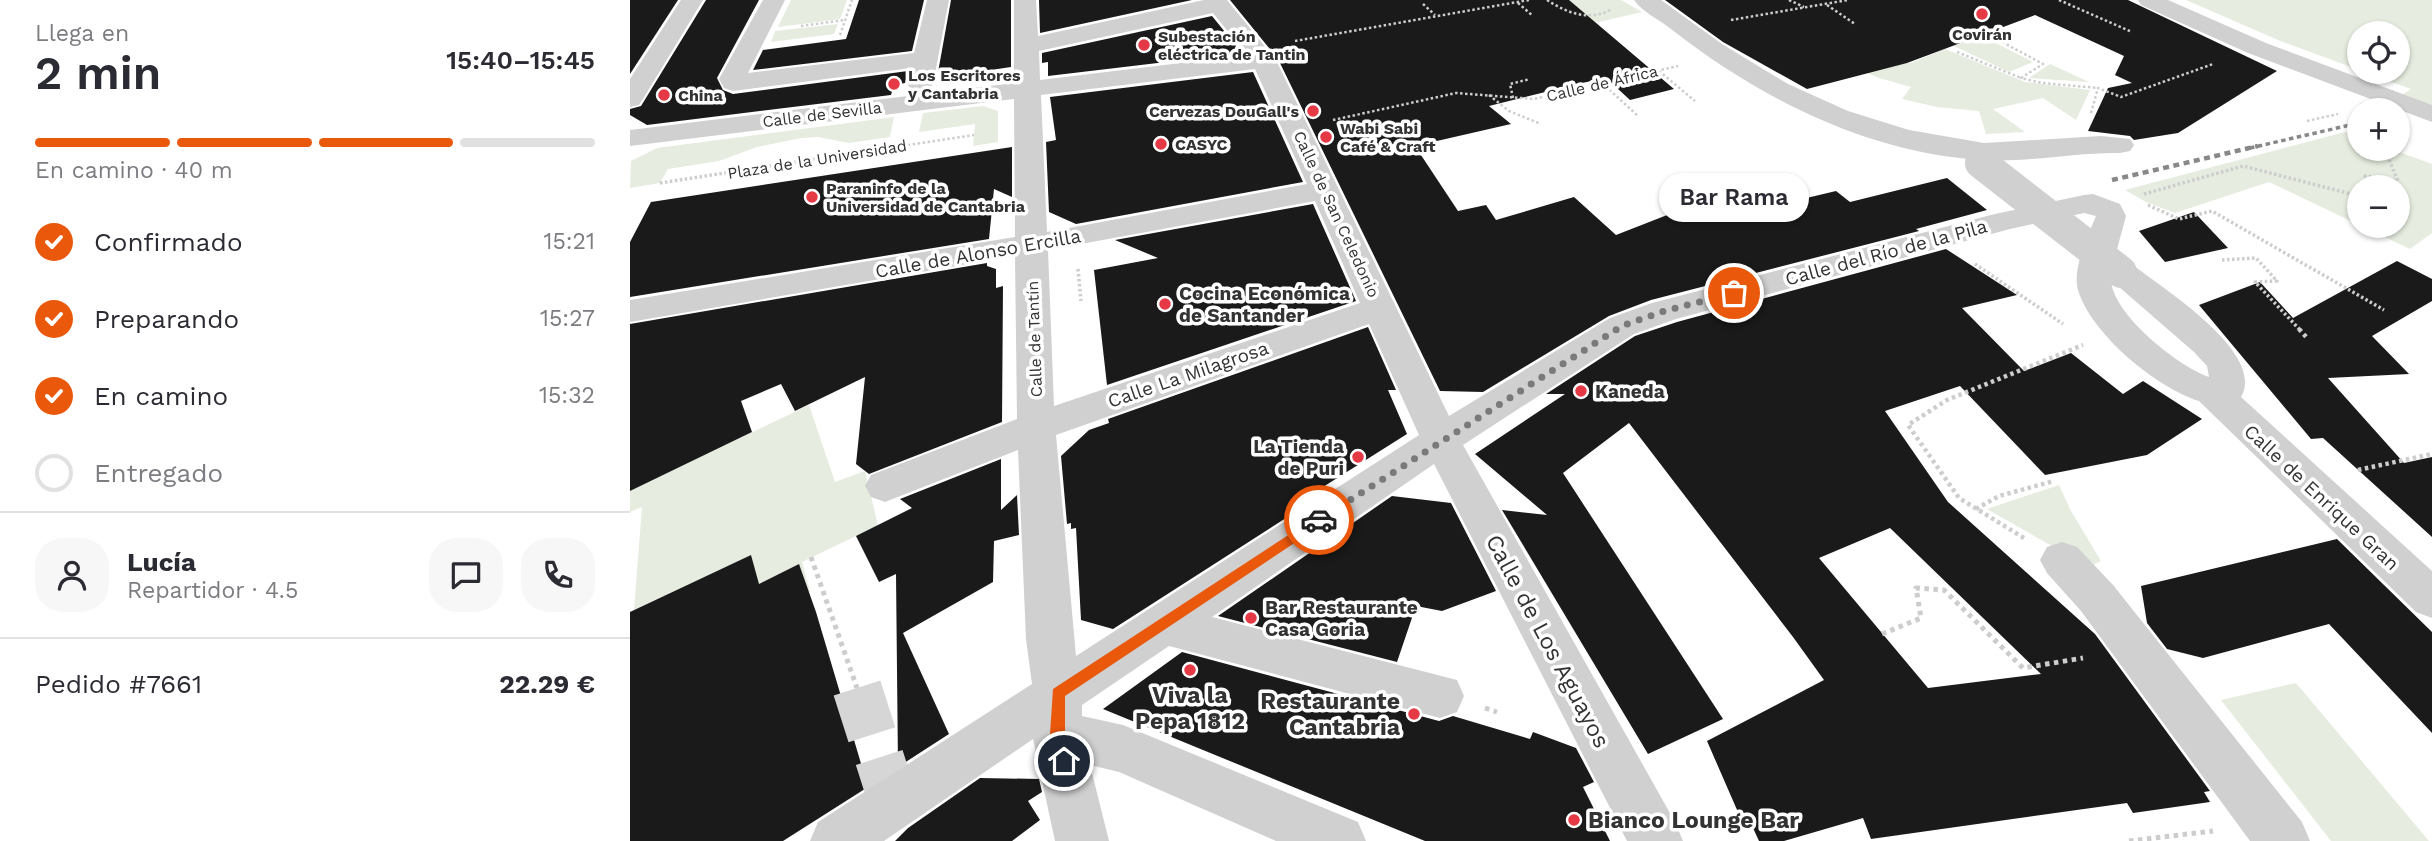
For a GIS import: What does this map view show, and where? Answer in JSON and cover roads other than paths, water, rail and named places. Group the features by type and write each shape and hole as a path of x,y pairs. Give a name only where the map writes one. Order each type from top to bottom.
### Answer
{"street":[{"path":"630,99 692,0"},
{"path":"774,0 732,79 733,83 926,59"},
{"path":"915,103 938,0"},
{"name":"Calle de Tantín","path":"1025,0 1036,427 1049,639 1058,713 1082,841"},
{"path":"1645,0 1694,27 1722,56 1785,92 1829,112 1973,157 2122,272 2208,345 2224,363 2228,382 2226,391 2214,394"},
{"path":"2149,0 2257,48 2432,114"},
{"path":"1027,46 1217,3"},
{"name":"Calle de San Celedonio","path":"1217,3 1260,54 1441,440"},
{"name":"Calle de Sevilla","path":"630,138 1028,88 1260,54"},
{"path":"1973,157 1991,152 2094,143 2120,145"},
{"name":"Calle de Alonso Ercilla","path":"630,311 1031,244 1325,190"},
{"name":"Calle del Río de la Pila","path":"837,841 1058,713 1162,624 1441,440 1622,326 1664,311 2084,204 2103,207 2109,210 2111,216 2096,269 2094,288 2116,324 2162,367 2214,394"},
{"name":"Calle La Milagrosa","path":"1036,427 1380,308"},
{"name":"Calle de Enrique Gran","path":"2214,394 2432,599"},
{"path":"885,486 1036,427"},
{"name":"Calle de Los Aguayos","path":"1441,440 1656,841"},
{"path":"2062,560 2097,598 2283,841"},
{"path":"1162,624 1440,696"},
{"path":"1058,713 1123,749 1339,841"}],"tunnel":[{"path":"857,688 894,804"}],"railway":[{"path":"2250,148 2347,126"},
{"path":"2112,180 2258,146"}],"place":[{"name":"Covirán","path":"1982,14"},
{"name":"Subestación eléctrica de Tantin","path":"1144,45"},
{"name":"Los Escritores y Cantabria","path":"894,84"},
{"name":"China","path":"664,95"},
{"name":"Cervezas DouGall's","path":"1313,111"},
{"name":"Wabi Sabi Café & Craft","path":"1326,137"},
{"name":"CASYC","path":"1161,144"},
{"name":"Paraninfo de la Universidad de Cantabria","path":"812,197"},
{"name":"Bar Rama","path":"1734,293"},
{"name":"Cocina Económica de Santander","path":"1165,304"},
{"name":"Kaneda","path":"1581,391"},
{"name":"La Tienda de Puri","path":"1358,457"},
{"name":"Bar Restaurante Casa Goria","path":"1251,618"},
{"name":"Viva la Pepa 1812","path":"1190,670"},
{"name":"Restaurante Cantabria","path":"1414,714"},
{"name":"Bianco Lounge Bar","path":"1574,820"}]}
